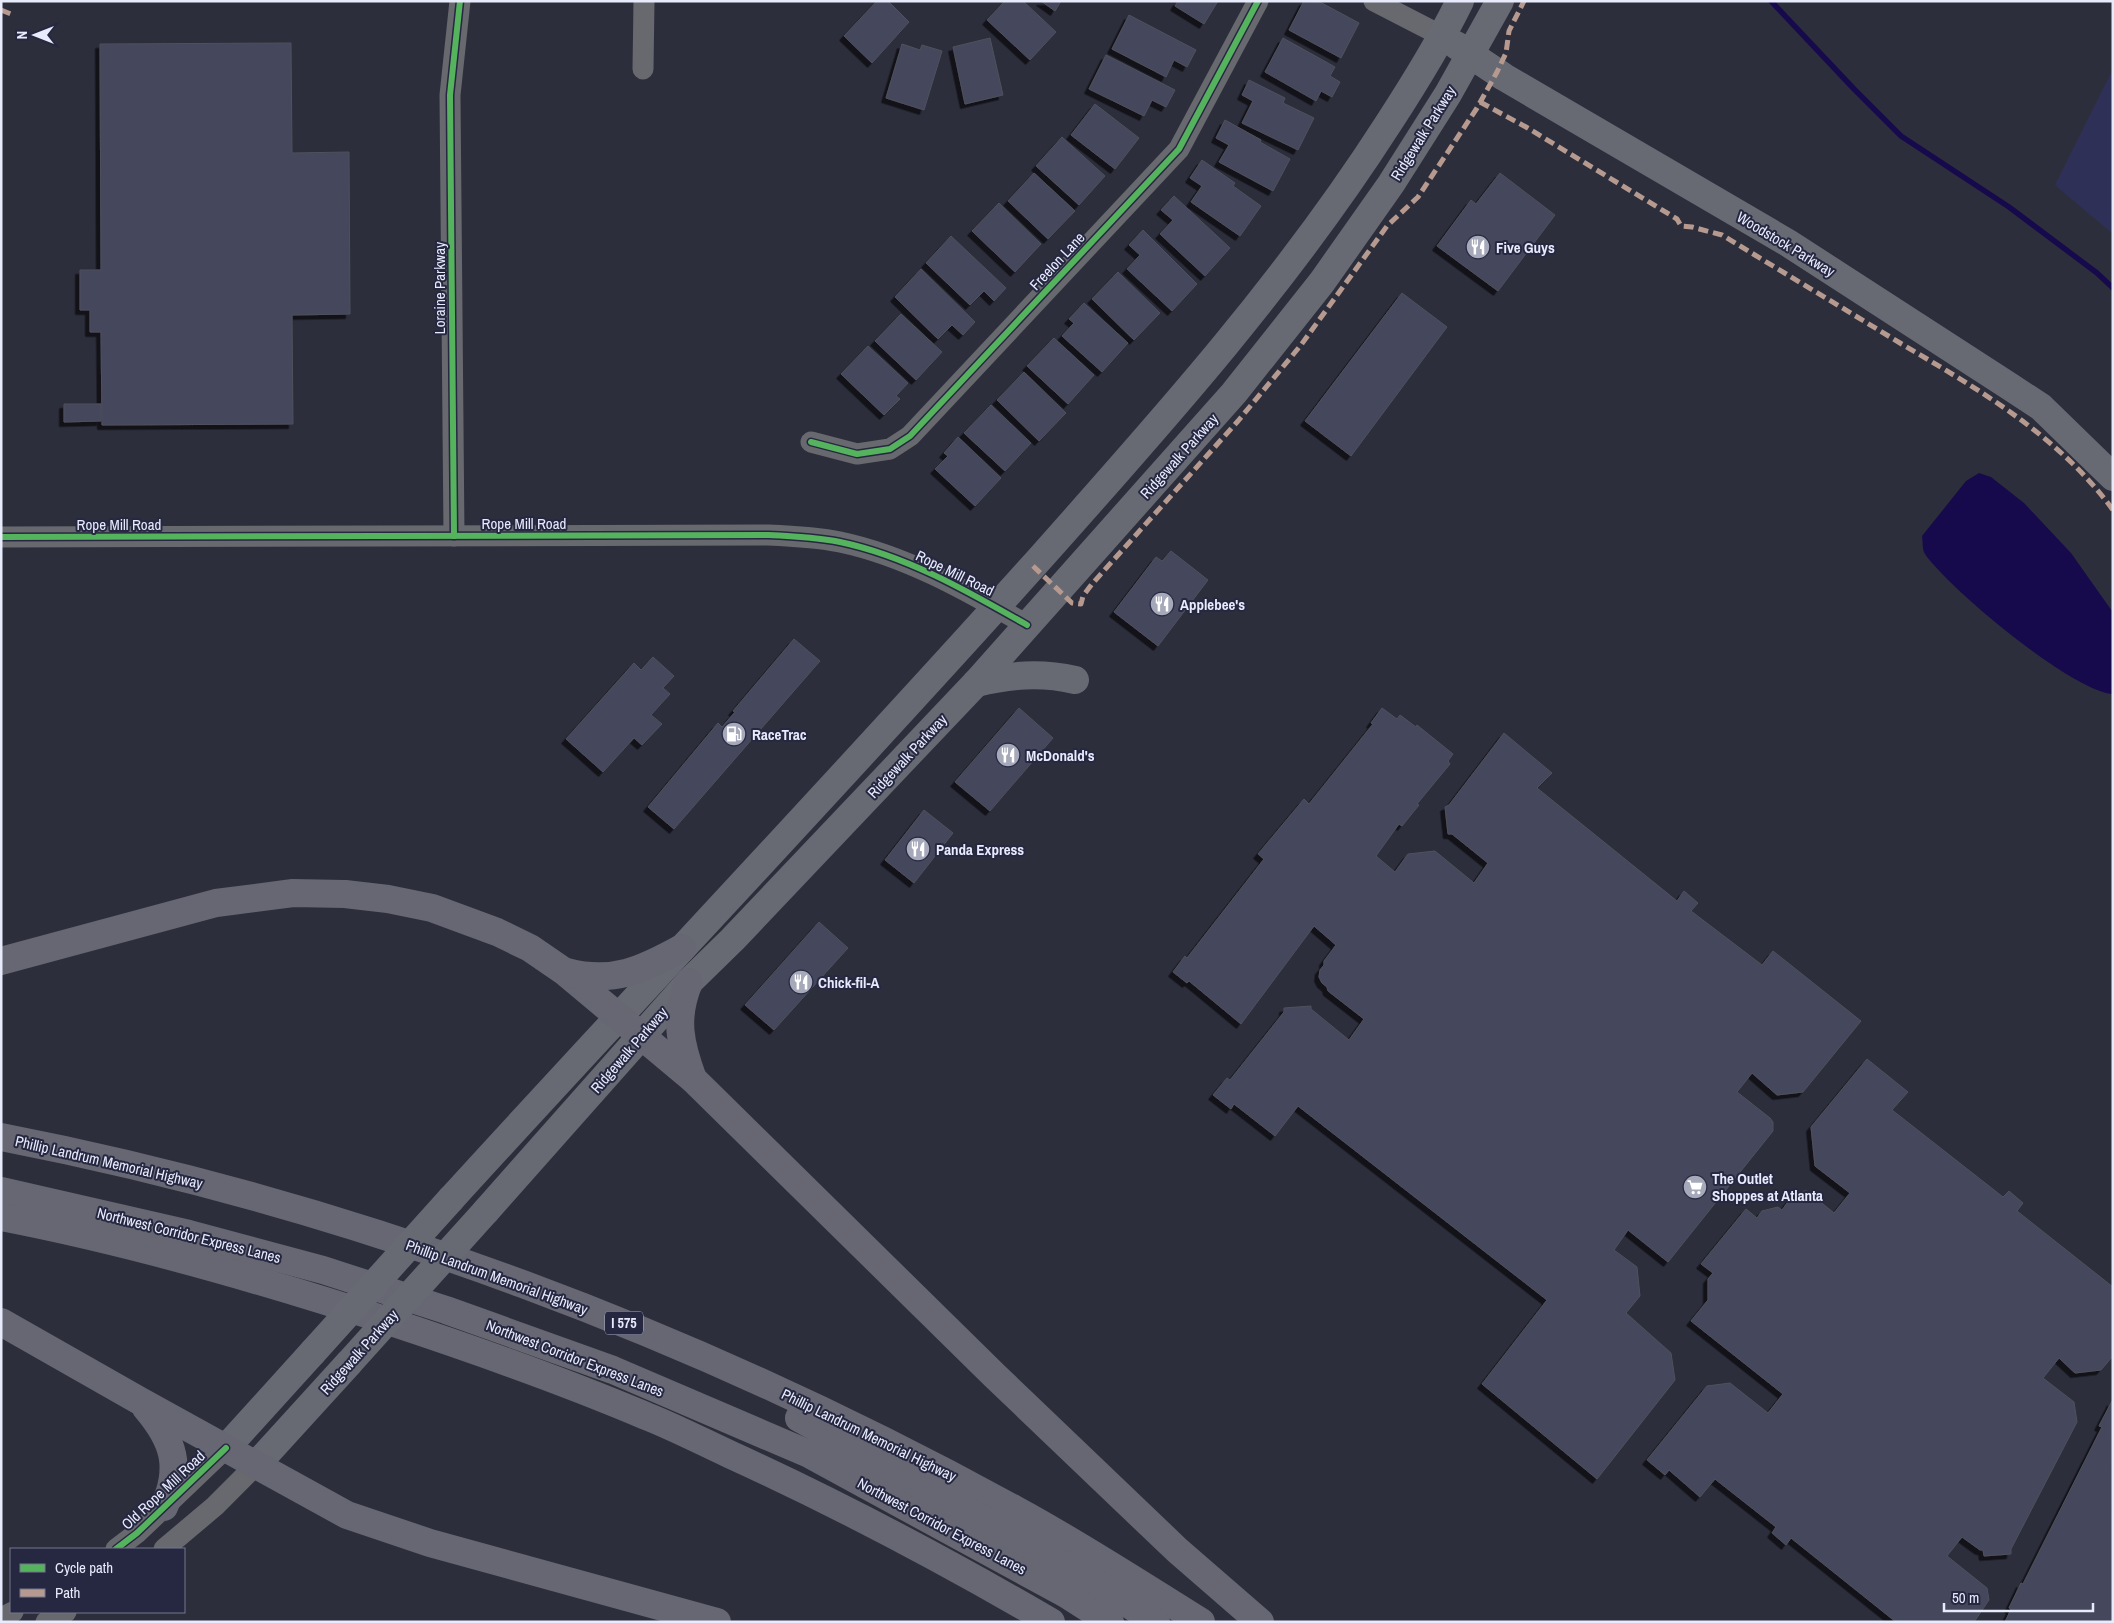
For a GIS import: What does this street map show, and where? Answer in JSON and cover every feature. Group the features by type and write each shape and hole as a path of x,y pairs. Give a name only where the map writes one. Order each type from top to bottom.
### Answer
{"highway":[{"path":"1,961 216,903 294,893 346,894 388,899 432,908 497,932 530,948 566,972 693,1079 988,1369 1163,1537 1260,1622"},
{"path":"566,972 586,978 615,977 654,964 682,948"},
{"path":"689,982 682,999 679,1014 681,1043 693,1079"},
{"name":"Phillip Landrum Memorial Highway","path":"1,1138 63,1149 182,1177 302,1210 462,1261 629,1325 817,1408 917,1457 1019,1511 1201,1622"},
{"name":"Northwest Corridor Express Lanes","path":"1,1191 189,1234 323,1270 446,1310 613,1370 808,1454 1066,1594 1110,1622"},
{"path":"1,1217 126,1245 225,1270 325,1300 462,1346 647,1416 861,1517 970,1575 1051,1622"},
{"path":"1,1322 140,1402 347,1515 430,1543 717,1622"},
{"path":"629,1325 1084,1575 1156,1622"},
{"path":"140,1402 156,1420 167,1437 173,1456 174,1474 171,1492 164,1507"}],"main road":[{"name":"Ridgewalk Parkway","path":"312,1352 618,1016 933,679 1175,408 1266,297 1319,228 1366,159 1442,36 1460,1"},
{"name":"Ridgewalk Parkway","path":"256,1465 486,1211 689,982 739,933 976,683 1190,445 1275,343 1322,282 1391,184 1471,55 1500,1"},
{"name":"Woodstock Parkway","path":"1442,36 1513,82 1788,243 2001,380 2041,408 2113,477"},
{"path":"976,683 1024,674 1045,674 1075,680"},
{"name":"Old Rope Mill Road","path":"226,1448 312,1352"}],"street":[{"name":"Loraine Parkway","path":"454,536 450,95 460,1"},
{"path":"643,69 644,1"},
{"name":"Freelon Lane","path":"812,442 857,454 890,449 910,436 1179,149 1258,1"},
{"path":"1374,1 1442,36"},
{"name":"Rope Mill Road","path":"1,538 804,536 840,542 876,552 926,572 997,608 1027,626"},
{"name":"Old Rope Mill Road","path":"117,1548 164,1507 226,1448"},
{"path":"165,1548 215,1506 256,1465"},
{"path":"46,1622 64,1613"}],"shaded area":[{"path":"2113,69 2113,234 2055,185"},
{"path":"1979,473 1991,477 2024,503 2071,553 2112,611 2113,694 2094,689 2042,658 1984,613 1938,570 1925,554 1922,536 1966,481"}],"building":[{"path":"877,1 888,1 909,22 872,63 844,36"},
{"path":"1005,1 1023,1 1056,32 1030,60 987,20"},
{"path":"1041,1 1061,1 1055,11"},
{"path":"1178,1 1218,1 1204,24 1175,6"},
{"path":"1304,1 1318,1 1359,23 1341,58 1289,30"},
{"path":"1129,15 1196,50 1187,67 1174,60 1166,77 1112,49"},
{"path":"990,38 1003,95 965,104 953,47"},
{"path":"1283,38 1335,67 1330,76 1340,82 1332,97 1321,91 1316,101 1265,72"},
{"path":"291,43 292,153 349,152 350,314 292,315 293,424 102,425 101,332 90,332 90,310 80,310 80,270 101,270 100,44"},
{"path":"902,44 920,50 922,45 942,51 924,110 886,98"},
{"path":"1106,55 1175,90 1166,107 1152,100 1144,116 1089,89"},
{"path":"1249,80 1285,98 1283,103 1314,118 1298,150 1242,123 1253,101 1242,95"},
{"path":"1095,104 1139,138 1115,169 1071,135"},
{"path":"1225,120 1290,159 1273,191 1219,162 1229,145 1216,138"},
{"path":"1062,137 1105,176 1079,205 1036,166"},
{"path":"1202,160 1235,183 1233,186 1261,206 1240,236 1191,202 1202,186 1190,178"},
{"path":"1034,173 1075,211 1048,239 1008,201"},
{"path":"1500,173 1555,215 1498,291 1437,246 1471,200 1476,204"},
{"path":"1174,196 1230,248 1205,276 1160,234 1173,220 1161,210"},
{"path":"999,203 1041,244 1015,272 972,231"},
{"path":"1143,230 1197,284 1172,311 1127,269 1140,255 1129,245"},
{"path":"951,236 1006,288 994,301 984,291 970,305 926,263"},
{"path":"921,269 975,322 963,335 952,325 938,339 895,297"},
{"path":"1118,272 1160,313 1134,340 1092,299"},
{"path":"1402,293 1447,327 1351,456 1305,421"},
{"path":"1084,303 1128,343 1102,372 1062,336 1074,323 1069,319"},
{"path":"901,314 942,352 916,380 875,341"},
{"path":"1054,338 1094,375 1068,404 1027,366"},
{"path":"868,346 908,383 896,396 900,399 884,415 841,374"},
{"path":"1024,372 1066,413 1039,441 997,400"},
{"path":"64,404 101,404 101,421 64,422"},
{"path":"991,405 1031,443 1005,471 964,433"},
{"path":"958,437 1001,478 975,506 935,469 948,456 944,453"},
{"path":"1171,551 1208,580 1158,646 1114,612 1156,557 1162,561"},
{"path":"794,639 820,661 674,829 648,807 718,723 722,727 735,712 733,711"},
{"path":"653,657 674,676 663,688 670,694 651,715 662,724 642,745 634,738 603,772 566,739 634,663 641,670"},
{"path":"1019,708 1053,738 990,811 955,782"},
{"path":"1382,708 1397,719 1400,715 1416,727 1417,725 1453,754 1448,761 1450,764 1417,804 1419,805 1402,826 1399,824 1376,856 1395,872 1408,854 1435,851 1474,883 1488,863 1452,834 1448,834 1445,807 1449,805 1504,733 1552,773 1537,788 1677,901 1684,891 1698,903 1691,911 1762,965 1773,951 1861,1021 1803,1092 1777,1095 1752,1073 1737,1092 1770,1118 1773,1122 1773,1131 1668,1262 1628,1230 1614,1250 1637,1267 1640,1296 1626,1313 1671,1353 1675,1380 1597,1479 1482,1384 1547,1300 1298,1106 1275,1136 1234,1104 1231,1109 1213,1095 1227,1078 1230,1080 1284,1012 1284,1008 1311,1006 1311,1009 1349,1040 1364,1019 1328,991 1319,977 1324,961 1336,945 1314,926 1241,1024 1189,981 1187,983 1173,972 1185,956 1187,958 1264,859 1258,854 1304,799 1309,804 1373,724 1371,723"},
{"path":"924,810 953,833 914,883 885,860"},
{"path":"819,922 848,948 774,1030 745,1005"},
{"path":"1867,1059 1908,1092 1892,1110 2003,1197 2009,1191 2023,1203 2017,1211 2113,1287 2113,1356 2101,1370 2075,1373 2059,1358 2043,1378 2074,1402 2077,1422 2011,1549 2011,1554 1984,1556 1983,1550 1980,1550 1962,1537 1947,1556 1987,1588 1989,1600 1974,1622 1896,1622 1791,1538 1786,1545 1772,1533 1776,1527 1715,1479 1700,1497 1669,1470 1665,1475 1647,1460 1707,1386 1730,1383 1768,1413 1783,1394 1691,1321 1708,1300 1708,1279 1713,1273 1701,1264 1746,1209 1757,1218 1762,1211 1778,1207 1782,1210 1795,1192 1807,1191 1834,1213 1850,1193 1815,1166 1811,1127"},
{"path":"2112,1401 2113,1622 2005,1622 2011,1609 2009,1608 2021,1583 2023,1584 2102,1427 2099,1426"}],"waterway":[{"path":"1771,1 1901,136 2009,207 2097,273 2113,288"}],"marked path":[{"path":"1033,566 1072,603 1081,604 1083,596 1092,584 1238,421 1301,345 1387,226 1418,197 1477,108 1497,72 1506,53 1509,31 1524,1"},
{"path":"1,10 11,14"},
{"path":"1480,102 1526,127 1677,219 1681,226 1722,235 1987,396 2042,436 2091,483 2113,510"}],"cycle path":[{"path":"454,536 450,95 460,1"},
{"path":"811,442 857,454 890,449 910,436 1179,149 1258,1"},
{"path":"1,537 768,535 804,537 840,542 889,556 937,576 1027,625"},
{"path":"117,1548 137,1533 226,1448"}],"place":[{"name":"Five Guys","path":"1478,247"},
{"name":"Applebee's","path":"1162,604"},
{"name":"RaceTrac","path":"734,734"},
{"name":"McDonald's","path":"1008,755"},
{"name":"Panda Express","path":"918,849"},
{"name":"Chick-fil-A","path":"801,982"},
{"name":"The Outlet Shoppes at Atlanta","path":"1695,1187"}]}
